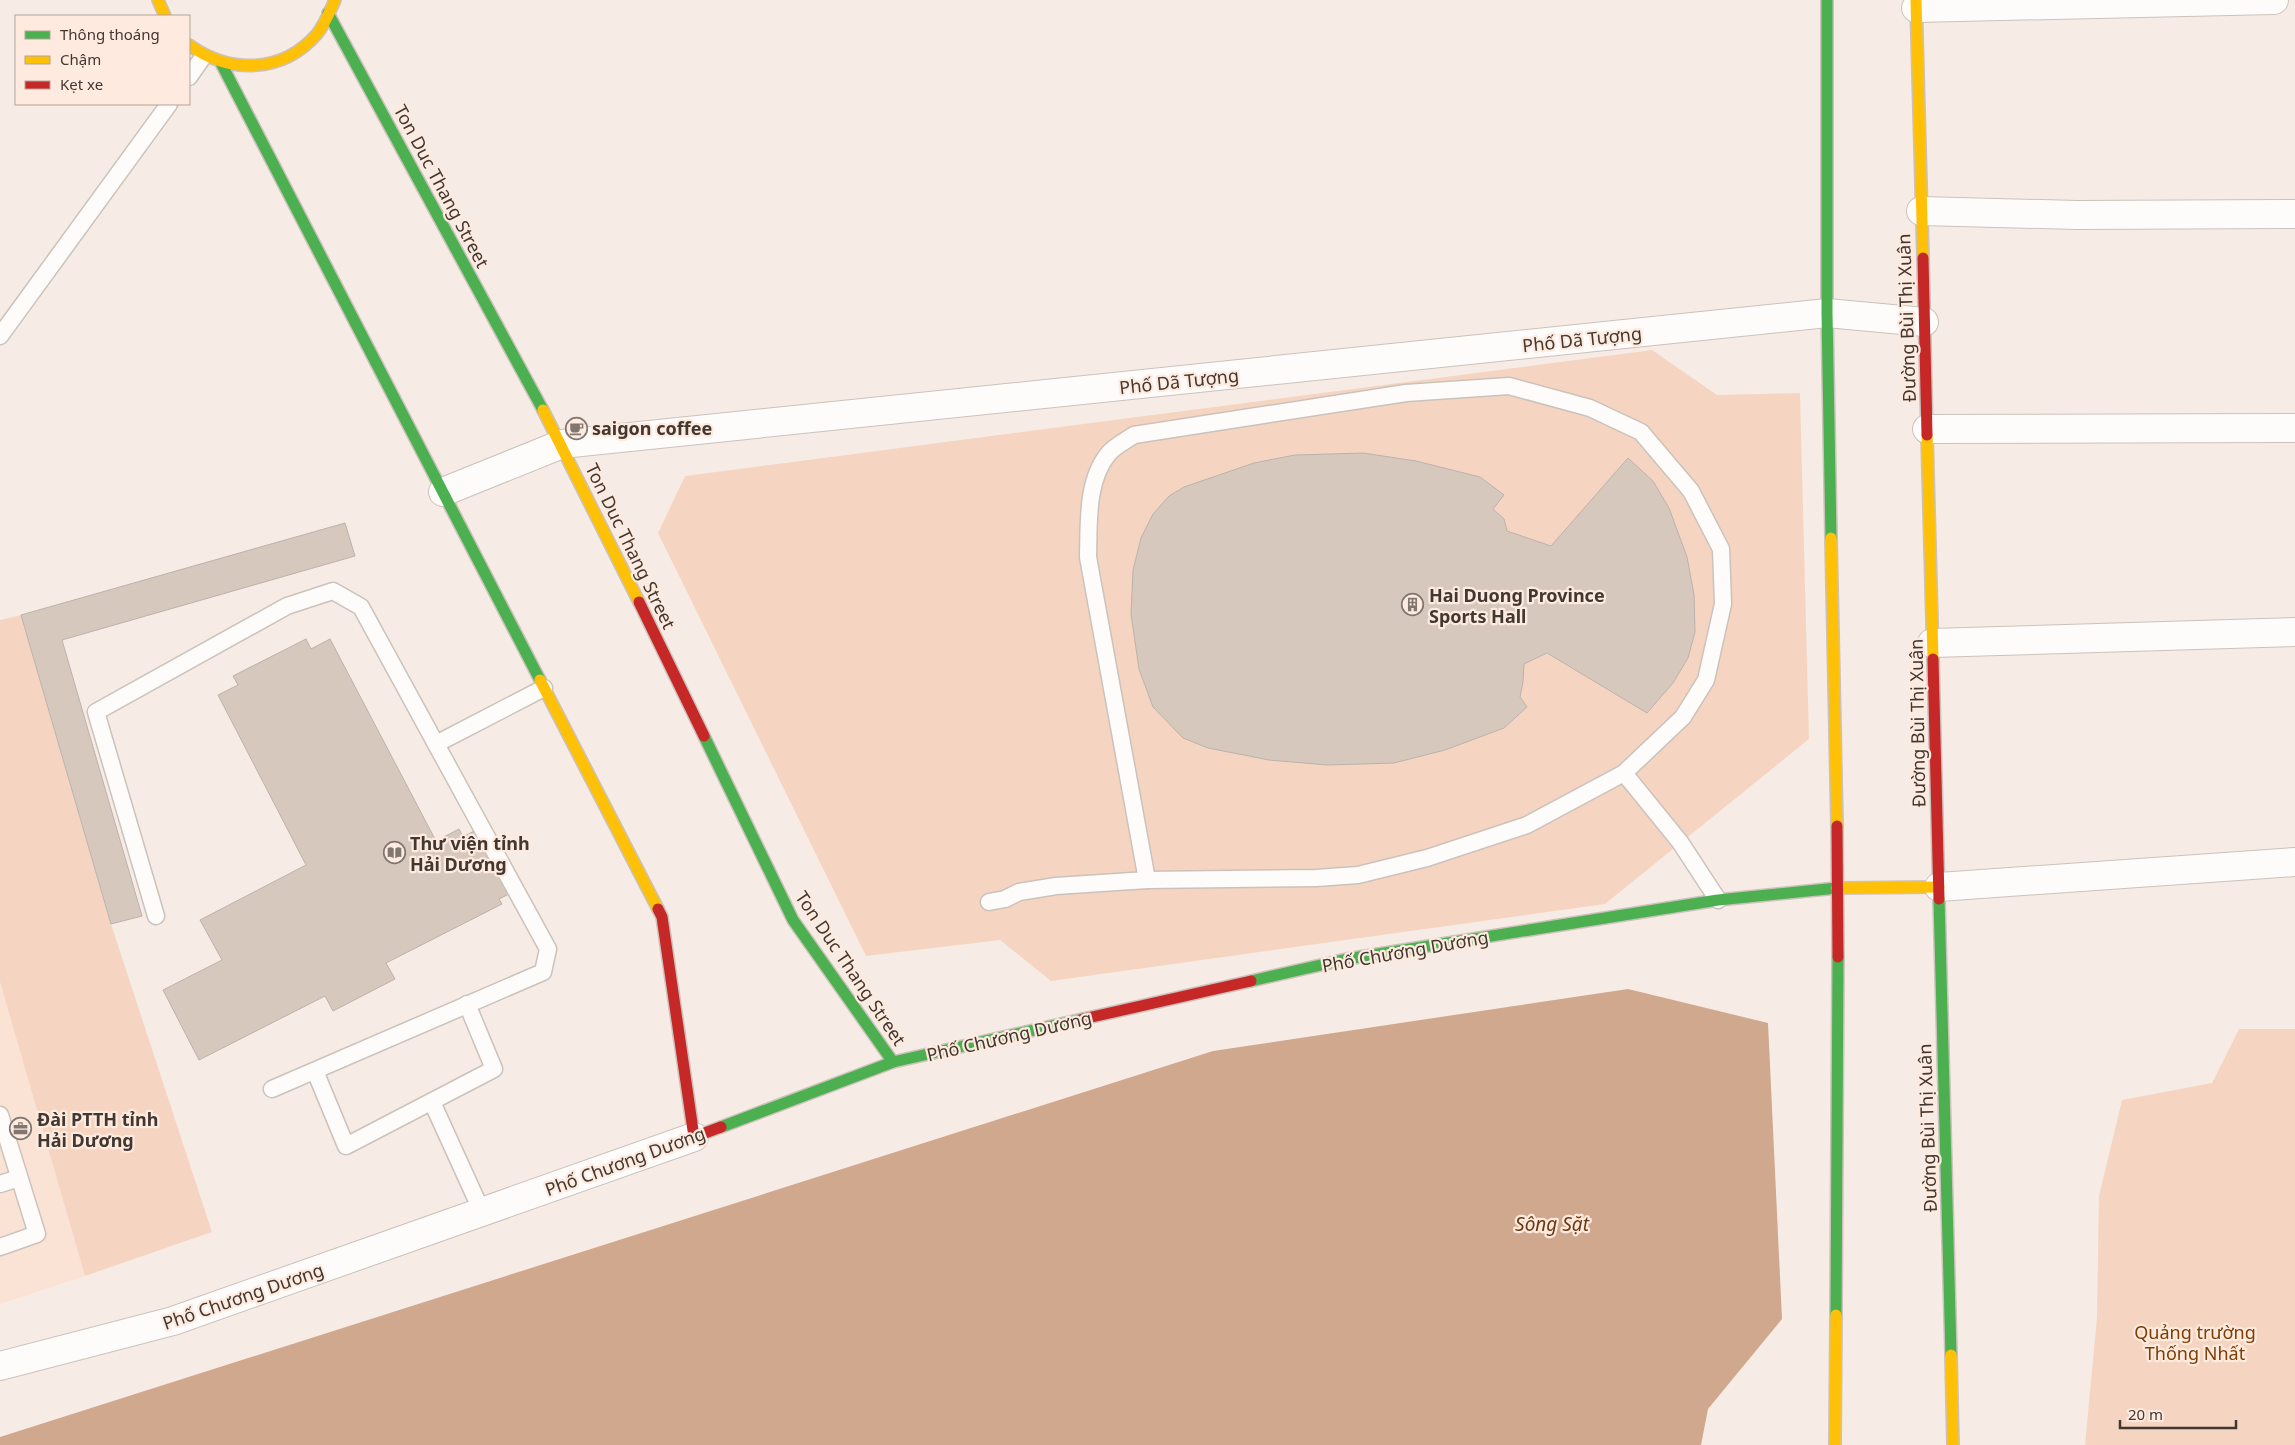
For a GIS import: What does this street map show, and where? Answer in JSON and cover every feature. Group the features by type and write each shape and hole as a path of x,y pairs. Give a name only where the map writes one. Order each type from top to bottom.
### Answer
{"street":[{"path":"158,0 165,15"},
{"path":"190,46 203,57 242,68 282,61 316,36 335,0"},
{"path":"1828,0 1827,313 1838,888 1835,1445"},
{"path":"1916,4 2274,0"},
{"name":"Đường Bùi Thị Xuân","path":"1916,4 1953,1445"},
{"name":"Ton Duc Thang Street","path":"328,13 562,444 793,920 894,1062"},
{"path":"221,63 662,917 694,1137"},
{"path":"1921,211 2078,215 2295,214"},
{"name":"Phố Dã Tượng","path":"443,492 562,444 1827,313 1924,322"},
{"path":"1927,429 2295,428"},
{"path":"1932,643 2295,632"},
{"path":"1939,887 2295,862"},
{"name":"Phố Chương Dương","path":"0,1366 173,1321 694,1137 894,1062 1346,959 1718,900 1838,888 1939,887"}],"lane":[{"path":"190,76 203,57"},
{"path":"0,336 168,105"},
{"path":"989,902 1004,899 1019,892 1056,886 1147,880 1316,878 1358,875 1427,858 1527,824 1624,773 1683,717 1706,680 1723,604 1721,549 1691,491 1642,432 1590,408 1508,386 1406,393 1134,435 1109,452 1096,475 1089,509 1088,557 1147,880"},
{"path":"156,916 96,712 287,606 333,591 361,607 548,949 543,972 272,1089"},
{"path":"436,744 544,688"},
{"path":"1624,773 1680,842 1718,900"},
{"path":"315,1071 346,1146 494,1069 467,1004"},
{"path":"432,1102 482,1212"},
{"path":"0,1115 37,1234 0,1247"},
{"path":"0,1184 19,1178"}],"shaded area":[{"name":"Đài PTTH tỉnh Hải Dương","path":"0,982 85,1276 0,1304"}],"green space":[{"path":"1652,350 1717,395 1800,393 1809,739 1605,904 1051,981 1000,940 866,956 658,533 685,476"},
{"path":"21,615 111,924 212,1232 85,1276 0,982 0,620"},
{"name":"Quảng trường Thống Nhất","path":"2239,1029 2295,1029 2295,1445 2085,1445 2097,1317 2099,1196 2122,1100 2212,1083"}],"water":[{"name":"Sông Sặt","path":"1628,989 1768,1023 1782,1319 1708,1409 1701,1445 0,1445 0,1437 1213,1051"}],"building":[{"name":"Hai Duong Province Sports Hall","path":"1363,453 1416,461 1480,477 1504,495 1493,509 1504,519 1507,531 1551,546 1628,458 1653,481 1669,508 1687,557 1694,595 1695,632 1688,658 1673,683 1647,713 1547,653 1524,664 1520,697 1527,707 1504,728 1445,750 1394,763 1327,765 1269,760 1208,748 1183,738 1153,707 1139,669 1131,614 1133,570 1141,538 1153,514 1169,496 1184,487 1254,463 1295,455"},
{"path":"345,523 355,556 62,640 142,916 111,924 21,615"},
{"name":"Thư viện tỉnh Hải Dương","path":"306,639 311,649 330,639 436,841 459,829 463,837 476,830 509,894 499,899 502,904 386,963 395,979 333,1011 325,996 199,1060 163,990 222,960 200,920 306,865 218,695 238,685 233,676"}],"traffic: fast":[{"path":"1827,0 1827,313 1831,538"},
{"path":"328,13 543,410"},
{"path":"221,63 540,680"},
{"path":"704,736 793,920 893,1062"},
{"path":"1251,981 1347,959 1718,900 1837,888"},
{"path":"1939,899 1951,1355"},
{"path":"1836,1315 1838,957"},
{"path":"721,1127 893,1062 1083,1019"}],"traffic: slow":[{"path":"158,0 165,15"},
{"path":"190,46 221,61 238,65 272,63 288,57 317,34 335,0"},
{"path":"1916,0 1923,258"},
{"path":"543,410 639,602"},
{"path":"1927,435 1933,659"},
{"path":"1831,538 1837,826"},
{"path":"540,680 658,909"},
{"path":"1837,888 1939,887"},
{"path":"1835,1445 1836,1315"},
{"path":"1951,1355 1953,1445"}],"traffic: jam":[{"path":"1923,258 1927,435"},
{"path":"639,602 704,736"},
{"path":"1933,659 1939,899"},
{"path":"1837,826 1838,957"},
{"path":"658,909 662,917 694,1137 721,1127"},
{"path":"1083,1019 1251,981"}],"place":[{"name":"saigon coffee","path":"576,428"},
{"name":"Hai Duong Province Sports Hall","path":"1413,605"},
{"name":"Thư viện tỉnh Hải Dương","path":"394,853"},
{"name":"Đài PTTH tỉnh Hải Dương","path":"21,1129"}]}
